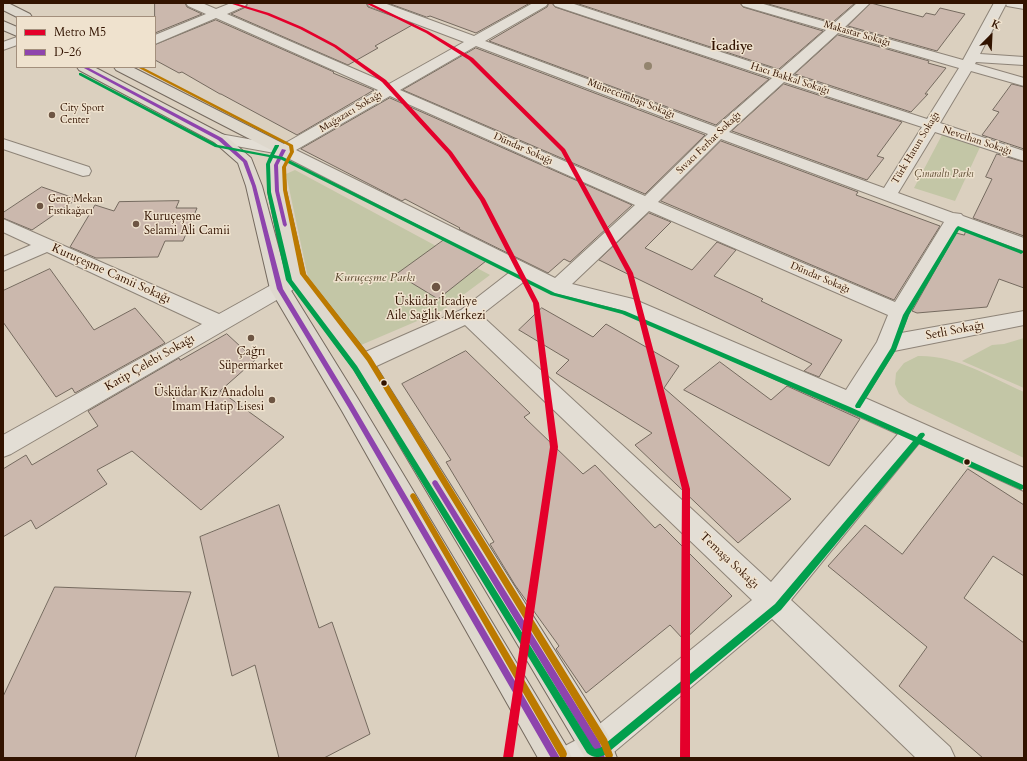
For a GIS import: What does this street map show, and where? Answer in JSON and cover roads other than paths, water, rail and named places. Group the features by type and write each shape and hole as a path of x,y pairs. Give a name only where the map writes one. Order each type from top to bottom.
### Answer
{"main road":[{"path":"5,5 24,16"},
{"path":"3,25 16,32"},
{"path":"86,68 220,139 245,161 288,283 350,405 556,758"},
{"path":"123,68 292,146 276,165 277,191 288,283 362,363 591,754"}],"street":[{"name":"Dündar Sokağı","path":"192,3 647,204 899,312"},
{"path":"156,40 241,3"},
{"name":"Müneccimbaşı Sokağı","path":"373,3 475,40 718,133 888,195"},
{"name":"Mağazacı Sokağı","path":"292,146 542,3"},
{"name":"Hacı Bakkal Sokağı","path":"560,3 930,125"},
{"name":"Makastar Sokağı","path":"747,3 834,28 969,62"},
{"name":"Sıvacı Ferhat Sokağı","path":"557,287 647,204 718,133 834,28 864,3"},
{"name":"Türk Hatun Sokağı","path":"1000,3 969,62 888,195 955,218 1024,245"},
{"path":"1011,3 1024,5"},
{"path":"3,46 16,41"},
{"path":"969,62 1024,61"},
{"path":"969,62 1024,82"},
{"name":"Nevcihan Sokağı","path":"930,125 1024,156"},
{"path":"220,139 292,146 524,271 557,287 626,304 916,430 1024,480"},
{"path":"3,144 83,170"},
{"path":"851,402 887,344 899,312 955,218"},
{"name":"Kuruçeşme Camii Sokağı","path":"3,225 220,323"},
{"path":"3,265 47,245"},
{"path":"362,363 468,315 524,271"},
{"name":"Katip Çelebi Sokağı","path":"3,447 288,283"},
{"name":"Temaşa Sokağı","path":"468,315 939,758"},
{"name":"Setli Sokağı","path":"887,344 1024,318"},
{"path":"591,754 772,601 916,430"}],"metro line":[{"name":"M5","path":"231,3 268,14 301,28 335,46 384,81 450,153 483,200 536,303 554,447 508,758"},
{"name":"M5","path":"367,3 427,32 471,59 563,150 630,273 686,489 685,758"}],"place":[{"name":"City Sport Center","path":"52,115"},
{"name":"Genç Mekan Fıstıkağacı","path":"40,206"},
{"name":"Kuruçeşme Selami Ali Camii","path":"136,224"},
{"name":"Üsküdar İcadiye Aile Sağlık Merkezi","path":"436,287"},
{"name":"Çağrı Süpermarket","path":"251,338"},
{"name":"Üsküdar Kız Anadolu İmam Hatip Lisesi","path":"272,400"}],"district":[{"name":"İcadiye","path":"732,47"}],"park label":[{"name":"Çınaraltı Parkı","path":"944,175"},
{"name":"Kuruçeşme Parkı","path":"375,278"}]}
